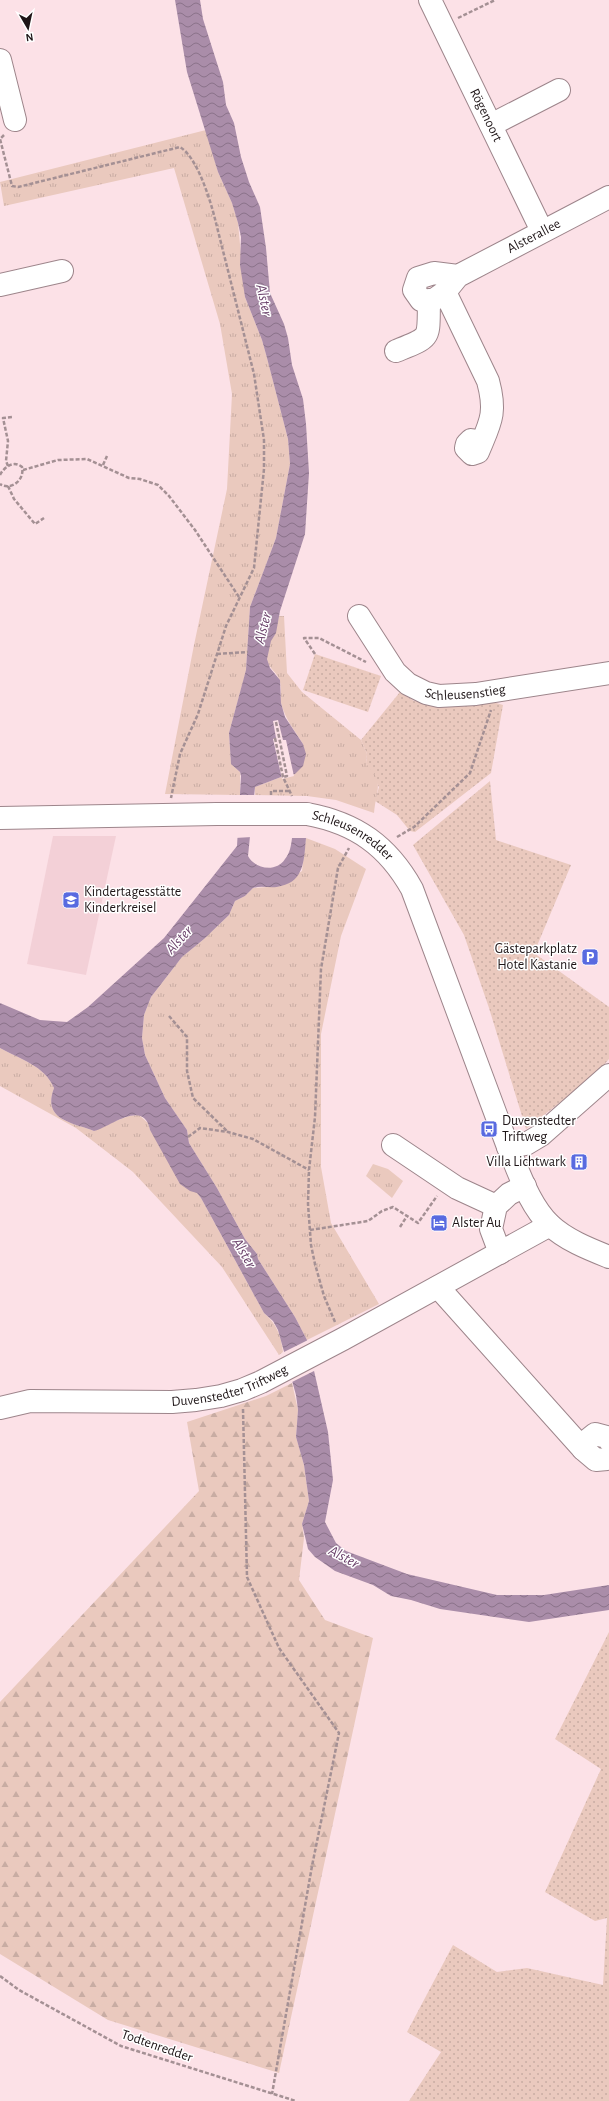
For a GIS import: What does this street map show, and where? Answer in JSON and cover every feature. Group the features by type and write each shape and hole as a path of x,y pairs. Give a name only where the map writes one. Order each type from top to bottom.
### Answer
{"street":[{"name":"Rögenoort","path":"430,0 542,231"},
{"path":"0,60 15,120"},
{"path":"491,125 559,90"},
{"name":"Alsterallee","path":"444,289 542,231 609,197"},
{"path":"0,285 62,271"},
{"path":"396,350 424,340 444,289"},
{"path":"444,289 488,381 491,392 491,420 488,432 479,444"},
{"name":"Schleusenstieg","path":"358,616 396,672 416,689 439,696 476,694 609,673"},
{"name":"Schleusenredder","path":"0,818 307,814 333,821 358,831 380,846 395,863 412,890 508,1146 525,1186 537,1208 550,1225 574,1241 609,1257"},
{"path":"508,1146 526,1144 541,1135 609,1075"},
{"path":"393,1145 457,1188 496,1206"},
{"path":"500,1253 491,1229 496,1206 509,1194 525,1186"},
{"name":"Duvenstedter Triftweg","path":"0,1408 30,1401 172,1402 196,1400 221,1396 252,1386 340,1340 550,1225"},
{"path":"438,1287 583,1449 596,1460 607,1459 609,1457"},
{"path":"583,1449 584,1442 595,1434 607,1437 609,1440"}],"path":[{"path":"469,13 495,0"},
{"path":"15,120 0,139 12,186 18,187 175,148 180,147 185,151 195,164 216,219 254,374 264,440 264,469 254,568 226,626 198,714 180,754 171,794 172,816"},
{"path":"8,466 6,460 8,441 3,418 13,417"},
{"path":"103,465 107,456"},
{"path":"0,484 8,486 19,480 23,470 46,462 70,458 87,459 129,478 148,481 162,488 195,530 239,597"},
{"path":"0,475 8,466 18,464 23,470"},
{"path":"8,486 14,500 35,524 44,518"},
{"path":"315,654 304,638 319,638 372,666 396,672"},
{"path":"217,654 248,652"},
{"path":"380,846 414,827 470,773 487,725 495,690"},
{"path":"276,722 287,776 283,777"},
{"path":"271,791 291,791 283,777 275,738"},
{"path":"340,1340 322,1290 315,1264 308,1204 309,1170 315,1117 321,969 338,868 358,831"},
{"path":"169,1016 187,1037 187,1071 193,1098 228,1132"},
{"path":"188,1137 200,1128 228,1132 253,1139 309,1170"},
{"path":"310,1230 368,1221 382,1211 394,1207 418,1223 437,1196"},
{"path":"400,1227 407,1216"},
{"path":"252,1386 247,1577 279,1648 339,1733 312,1866 272,2094"},
{"name":"Todtenredder","path":"0,1976 19,1990 121,2046 296,2101"}],"shaded area":[{"name":"Kindertagesstätte Kinderkreisel","path":"53,836 116,836 86,975 27,964"}],"green space":[{"path":"206,130 218,172 232,203 238,223 245,297 262,340 267,358 288,439 290,464 276,538 250,607 246,671 229,733 231,764 240,772 240,795 165,794 194,645 227,489 232,394 220,324 174,168 4,206 0,182"},
{"path":"279,616 284,616 287,673 302,692 361,740 367,754 366,764 376,776 378,787 374,813 336,800 307,796 255,795 255,787 281,777 295,774 303,744 290,725 285,714 281,703 280,681 267,661 267,653"},
{"path":"315,654 381,676 368,712 303,690"},
{"path":"400,692 414,701 432,703 493,702 503,705 491,773 415,832 410,831 397,815 375,801 379,787 366,764 367,754 361,740"},
{"path":"490,781 496,840 571,865 534,953 609,1007 609,1059 595,1075 526,1129 489,1008 464,935 413,845"},
{"path":"306,838 335,849 366,869 341,936 321,1034 321,1167 331,1223 379,1304 307,1340 295,1317 258,1259 257,1254 245,1239 217,1188 189,1143 187,1130 165,1098 145,1055 142,1038 144,1015 151,997 182,957 204,939 229,915 235,901 245,896 253,888 281,886 302,871"},
{"path":"0,1048 31,1064 45,1074 54,1088 51,1099 52,1107 55,1113 68,1122 94,1131 129,1116 139,1115 148,1123 150,1130 201,1198 264,1313 275,1326 280,1336 283,1352 279,1355 222,1267 133,1172 76,1128 0,1086"},
{"path":"373,1164 388,1169 403,1181 392,1198 366,1176"},
{"path":"292,1383 298,1410 296,1437 304,1465 309,1501 302,1524 304,1538 299,1580 325,1620 373,1638 279,2073 108,2020 0,1954 0,1702 199,1491 187,1422 266,1396"},
{"path":"609,1632 609,2101 409,2101 441,2052 407,2032 453,1945 497,1972 527,1968 603,1985 607,1918 595,1921 545,1892 601,1769 555,1739"}],"water":[{"name":"Alster","path":"175,0 200,0 203,19 223,82 226,105 234,123 241,157 249,182 260,207 266,248 270,293 284,324 288,338 292,365 303,399 309,473 305,534 280,611 276,633 271,641 267,659 270,668 280,680 281,703 285,717 303,744 306,754 303,766 295,774 281,777 255,787 248,856 255,864 266,868 271,868 281,863 285,859 291,847 292,838 306,838 304,861 299,874 295,879 278,887 253,888 245,896 235,901 229,915 204,939 182,957 151,997 144,1015 142,1038 145,1055 165,1098 187,1130 189,1143 217,1188 245,1239 257,1254 258,1259 295,1317 307,1340 328,1432 333,1480 325,1522 336,1543 346,1551 407,1574 497,1595 544,1595 609,1585 609,1610 529,1622 440,1609 411,1600 391,1596 373,1585 335,1571 315,1557 308,1549 302,1524 309,1501 304,1465 296,1437 298,1410 296,1395 278,1330 273,1321 264,1313 201,1198 197,1193 190,1191 180,1184 150,1130 147,1121 141,1116 134,1115 126,1117 94,1131 68,1122 55,1113 52,1107 51,1099 54,1088 45,1074 31,1064 0,1048 0,1003 40,1020 67,1022 88,1007 164,938 237,846 241,776 240,772 231,764 229,733 246,670 250,607 276,538 290,464 288,439 267,358 262,340 245,297 240,265 241,237 238,223 232,203 218,172 187,72"}],"pier":[{"path":"278,720 283,740 286,740 294,776 282,779 273,739 276,738 273,721"},
{"path":"238,795 257,795 252,837 235,838"},
{"path":"308,1340 316,1370 290,1383 282,1353"}],"place":[{"name":"Kindertagesstätte Kinderkreisel","path":"71,900"},
{"name":"Gästeparkplatz Hotel Kastanie","path":"590,957"},
{"name":"Duvenstedter Triftweg","path":"489,1129"},
{"name":"Villa Lichtwark","path":"579,1162"},
{"name":"Alster Au","path":"439,1223"}]}
